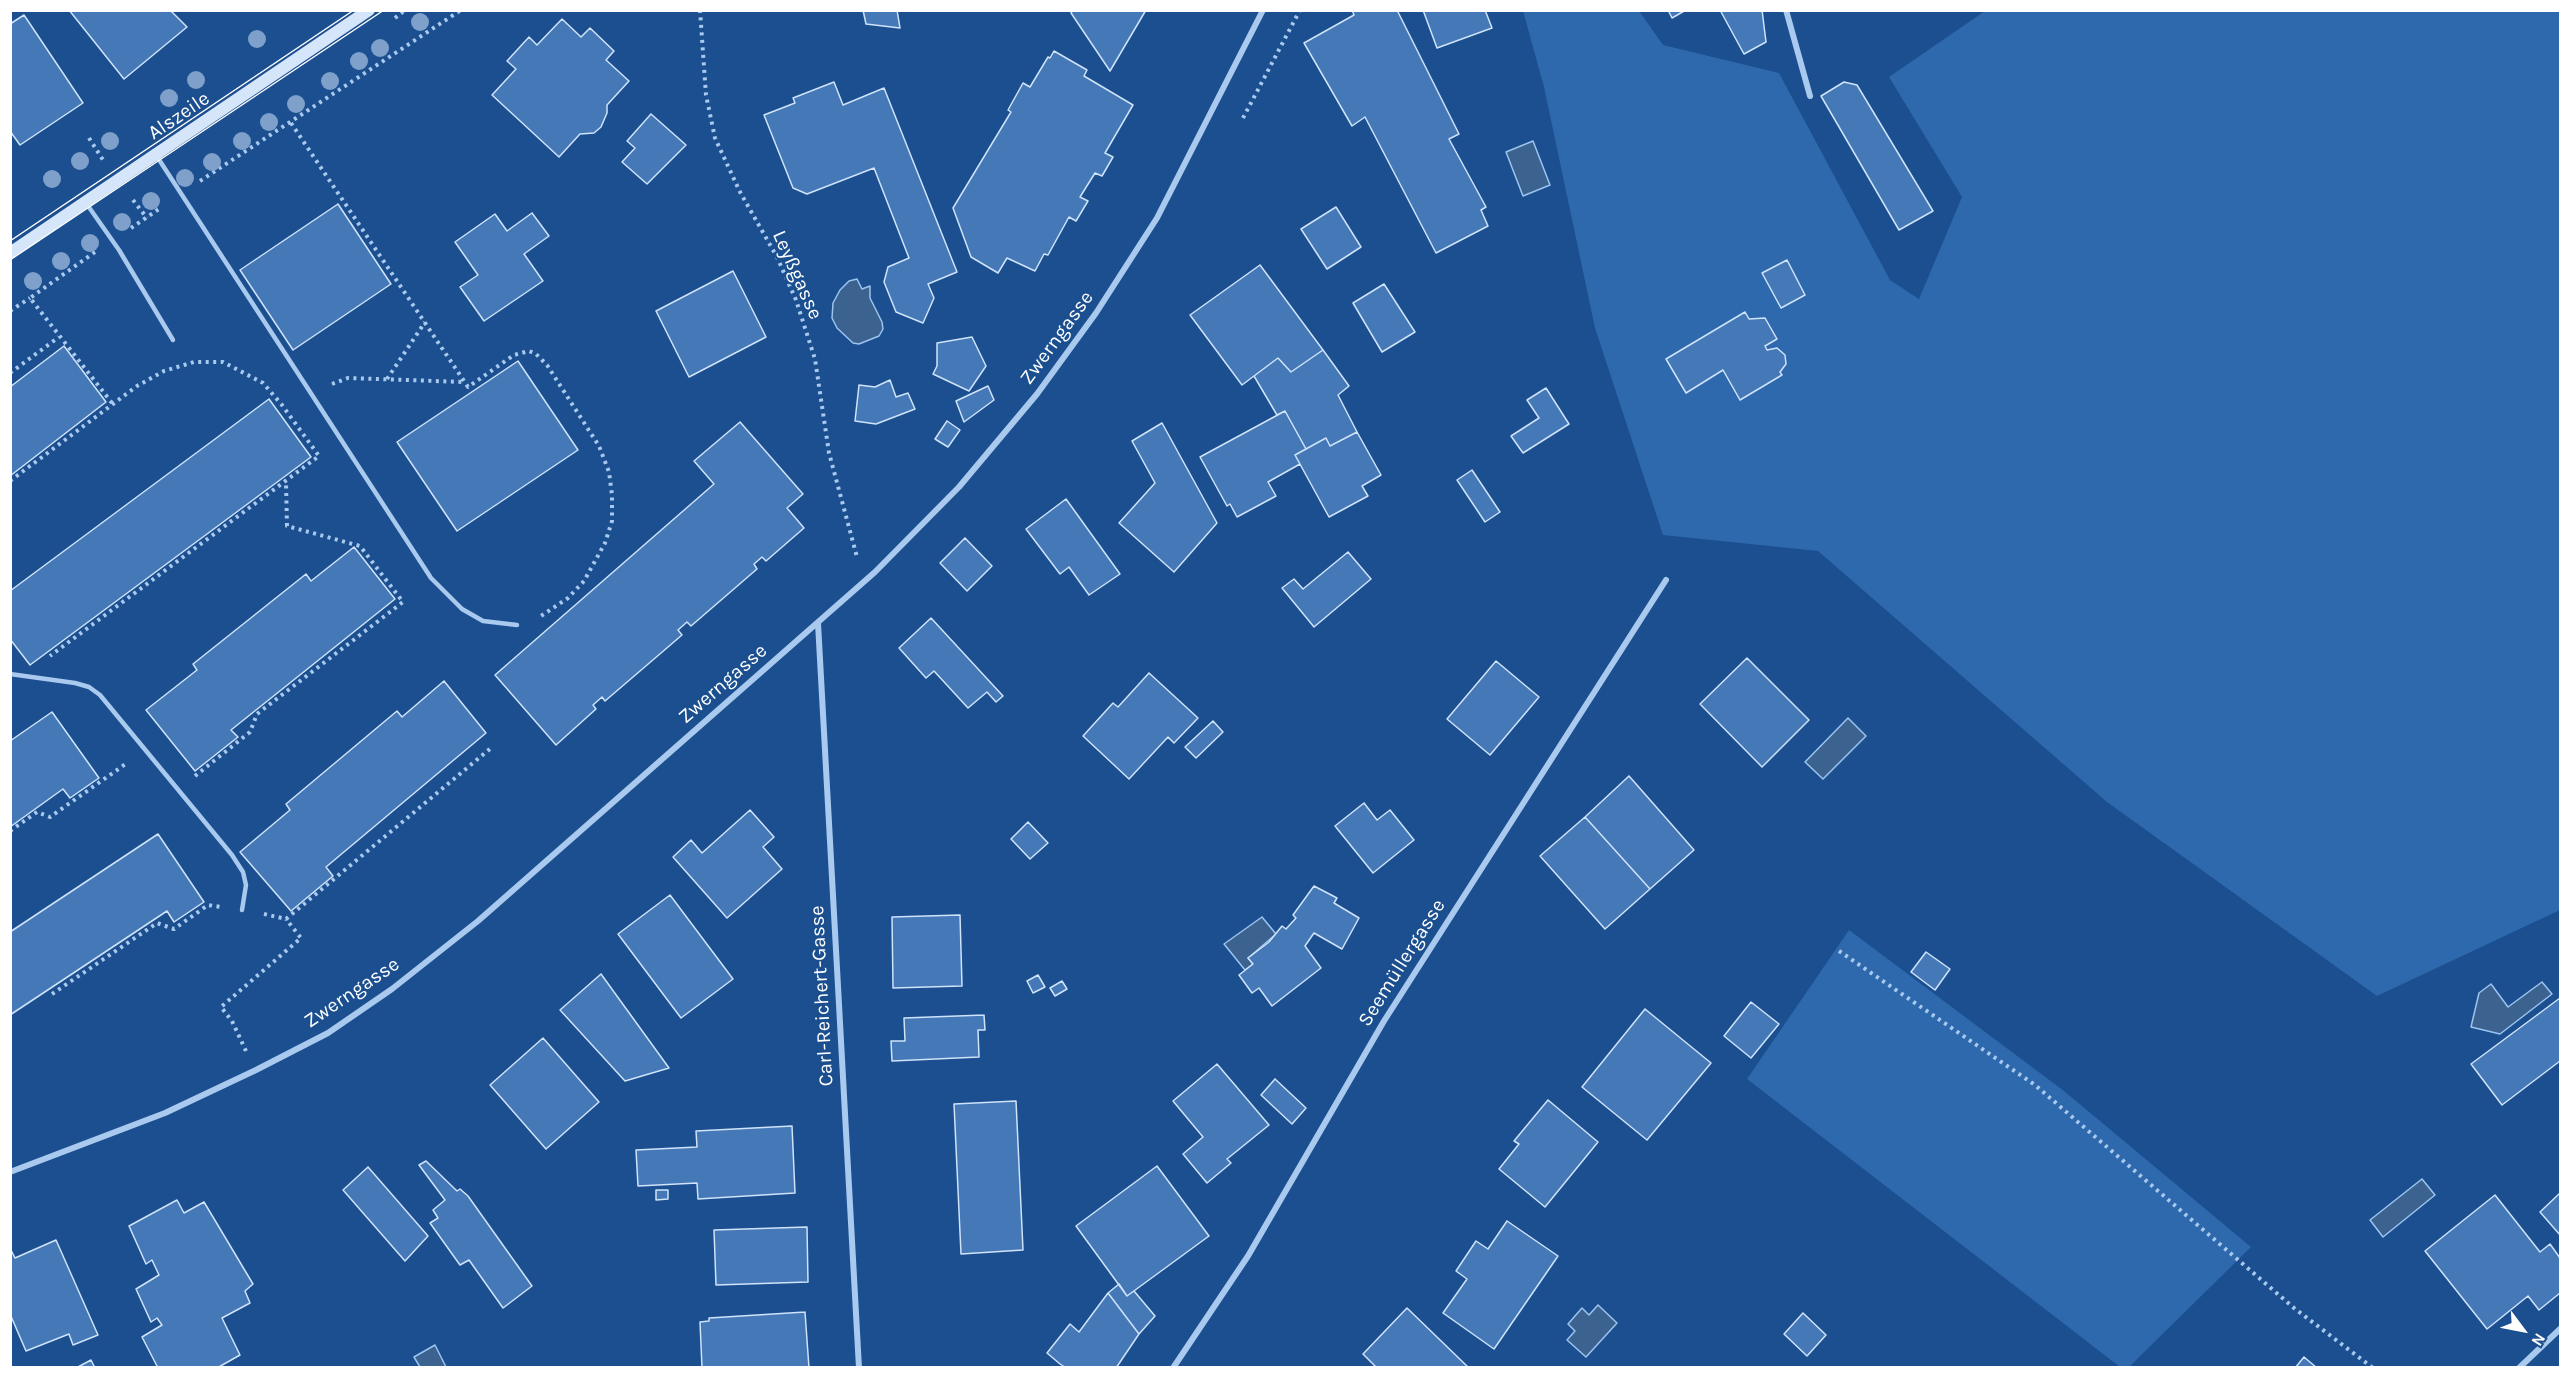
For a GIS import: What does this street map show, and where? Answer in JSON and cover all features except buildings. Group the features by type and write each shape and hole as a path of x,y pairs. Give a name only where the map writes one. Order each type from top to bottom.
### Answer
{"main road":[{"name":"Alszeile","path":"10,253 369,10"}],"street":[{"name":"Zwerngasse","path":"10,1172 165,1113 328,1033 392,989 478,921 875,572 958,487 1037,394 1122,276 1157,218 1263,10"},
{"path":"1786,10 1810,96"},
{"name":"Seemüllergasse","path":"1173,1368 1248,1256 1384,1021 1666,580"},
{"name":"Carl-Reichert-Gasse","path":"818,623 859,1368"},
{"path":"2520,1368 2560,1329"}],"lane":[{"path":"156,155 431,578 444,594 462,609 483,621 517,625"},
{"path":"86,202 119,250 173,340"},
{"path":"10,674 89,687 100,695 243,872 246,885 242,910"}],"path":[{"name":"Leyßgasse","path":"700,10 706,95 715,138 740,192 777,256 796,300 815,359 828,453 858,557"},
{"path":"1243,118 1300,10"},
{"path":"291,123 468,387 514,355 529,351 536,354 547,365 599,446 609,472 612,521 597,560 584,581 568,598 541,617 517,625"},
{"path":"10,311 30,298"},
{"path":"387,380 425,322"},
{"path":"10,374 59,337"},
{"path":"10,481 137,386 164,371 194,362 223,362 263,383 319,456 30,670 27,678"},
{"path":"308,392 348,378 465,382"},
{"path":"178,789 250,732 257,714 403,602 360,546 287,526 286,481"},
{"path":"286,919 491,748"},
{"path":"10,831 37,812 50,817 146,751"},
{"path":"52,994 157,923 174,929 208,905 286,919 301,938 221,1007 242,1040"},
{"path":"1839,951 2035,1085 2295,1308 2373,1368"}],"shaded area":[{"path":"1523,11 1639,11 1663,45 1779,73 1890,280 1919,299 1962,197 1889,77 1985,11 2560,11 2560,910 2377,996 2107,802 1818,551 1663,535 1595,328 1544,87"},
{"path":"1533,141 1550,185 1523,196 1506,152"},
{"path":"857,279 862,289 870,286 870,298 883,329 879,336 859,344 853,343 837,328 832,318 833,303 840,290 849,281"},
{"path":"1848,718 1866,736 1823,779 1805,762"},
{"path":"1262,917 1276,934 1248,958 1253,964 1245,970 1224,944"},
{"path":"1849,930 2064,1091 2251,1247 2129,1367 2120,1367 1747,1079"},
{"path":"2542,982 2552,994 2500,1034 2471,1027 2479,993 2491,984 2508,1007"},
{"path":"2422,1179 2435,1195 2383,1237 2370,1220"},
{"path":"1598,1305 1617,1323 1586,1357 1567,1340 1575,1331 1568,1324 1582,1308 1589,1315"},
{"path":"435,1345 446,1367 420,1367 414,1357"}],"tram line":[{"path":"10,241 354,10"},
{"path":"10,260 384,10"}]}
